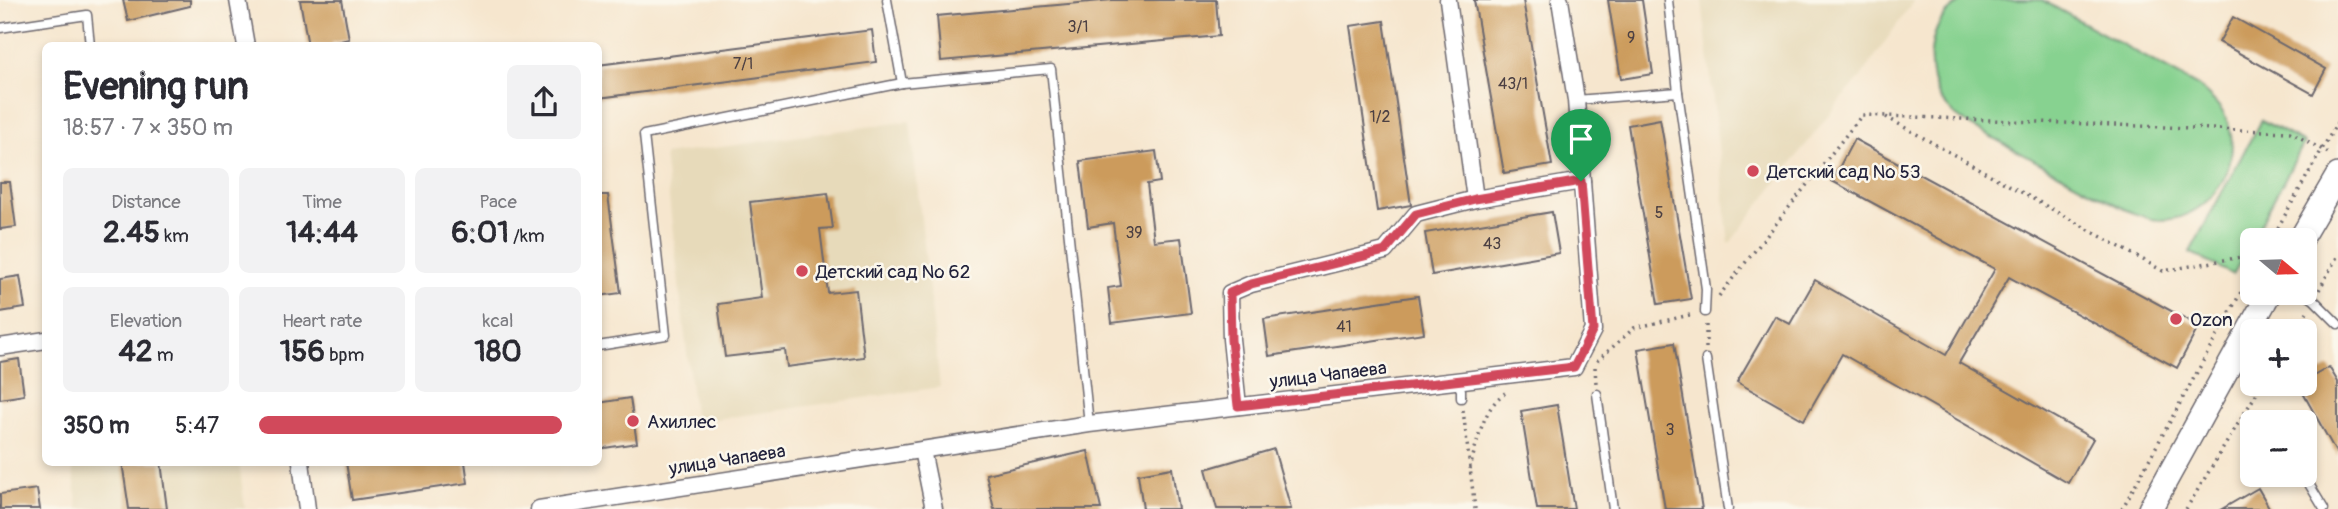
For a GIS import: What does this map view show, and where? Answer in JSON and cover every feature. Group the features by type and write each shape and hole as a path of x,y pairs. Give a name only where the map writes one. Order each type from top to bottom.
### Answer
{"street":[{"path":"238,0 245,42"},
{"path":"1448,0 1475,199"},
{"path":"1238,406 1231,340 1230,293 1251,284 1385,251 1416,214 1475,199 1581,181 1576,100 1560,0"},
{"path":"2307,228 2338,175"},
{"name":"улица Чапаева","path":"539,509 1089,424 1574,367 1593,330 1581,181"},
{"path":"2150,509 2263,305"},
{"path":"0,347 42,341"},
{"path":"922,450 934,509"},
{"path":"302,466 307,509"}],"lane":[{"path":"887,0 902,83"},
{"path":"1668,0 1706,289 1705,312"},
{"path":"0,28 86,15 89,42"},
{"path":"602,345 666,335 644,135 902,83 1051,69 1089,424"},
{"path":"1576,100 1678,92"},
{"path":"2317,303 2338,324"},
{"path":"1706,359 1728,509"},
{"path":"1456,380 1461,390 1461,398"},
{"path":"1597,394 1613,509"},
{"path":"2311,487 2324,509"}],"path":[{"path":"1584,367 1595,363 1634,328 1705,312 1863,115 2290,132 2338,158"},
{"path":"1884,115 2163,271 2240,257"},
{"path":"2278,228 2338,121"},
{"path":"2122,509 2240,294"},
{"path":"1705,312 1706,359"},
{"path":"1470,469 1483,424 1498,397 1514,387"},
{"path":"2186,509 2255,396"},
{"path":"1461,398 1475,509"}],"shaded area":[{"name":"Детский сад № 53","path":"1702,0 1914,0 1858,81 1729,244"},
{"name":"Детский сад № 62","path":"910,121 940,387 695,422 664,155"},
{"path":"73,466 240,466 245,509 78,509"}],"green space":[{"path":"1963,0 2042,0 2198,86 2222,112 2232,141 2225,177 2215,192 2203,205 2187,214 2170,219 2151,219 2126,210 1969,125 1954,114 1935,86 1932,48 1939,24 1946,14"},
{"path":"2261,120 2304,143 2258,228 2240,228 2240,262 2233,275 2190,252"}],"building":[{"path":"123,0 190,0 190,6 128,21"},
{"path":"300,0 342,0 349,39 307,42"},
{"path":"1112,0 1216,0 1219,36 941,61 937,16"},
{"path":"1474,0 1523,0 1552,165 1504,173"},
{"path":"1608,0 1642,0 1653,74 1621,79"},
{"path":"2233,17 2326,69 2313,94 2219,42"},
{"path":"1384,21 1411,205 1377,211 1350,26"},
{"path":"872,30 876,62 602,97 602,64"},
{"path":"1660,119 1691,299 1658,304 1628,125"},
{"path":"1854,139 2199,326 2177,368 2009,277 1959,363 2093,439 2068,483 1842,354 1804,420 1737,382 1775,316 1790,324 1815,280 1946,355 1995,269 1832,181"},
{"path":"1156,151 1160,182 1147,184 1154,241 1181,238 1191,313 1112,323 1108,288 1121,286 1113,223 1088,227 1080,161"},
{"path":"0,182 10,182 16,227 0,229"},
{"path":"828,193 833,228 820,229 828,293 856,290 864,357 787,367 785,350 725,357 718,304 762,298 750,202"},
{"path":"602,195 608,195 621,293 602,295"},
{"path":"1552,212 1559,253 1432,275 1425,233"},
{"path":"20,276 25,308 0,312 0,279"},
{"path":"1418,296 1424,333 1269,356 1264,319"},
{"path":"1674,343 1702,509 1665,509 1638,349"},
{"path":"19,359 24,395 0,399 0,362"},
{"path":"2329,367 2338,382 2338,456 2317,418 2317,410 2312,410 2305,396 2317,396 2317,374"},
{"path":"630,398 637,443 602,448 602,402"},
{"path":"1557,405 1574,509 1537,509 1521,411"},
{"path":"1274,449 1291,509 1217,509 1206,469"},
{"path":"1088,451 1101,509 994,509 986,474"},
{"path":"123,466 162,466 167,509 129,509"},
{"path":"347,466 466,466 468,483 352,500"},
{"path":"1172,468 1178,509 1143,509 1138,474"},
{"path":"2258,488 2270,509 2222,509"},
{"path":"37,489 40,509 0,509 0,494"}],"place":[{"name":"Детский сад № 53","path":"1753,171"},
{"name":"Детский сад № 62","path":"802,271"},
{"name":"Ozon","path":"2176,319"},
{"name":"Ахиллес","path":"633,421"}],"route":[{"path":"1581,181 1593,330 1574,367 1238,406 1231,340 1230,293 1251,284 1385,251 1416,214 1475,199 1581,181"}]}
